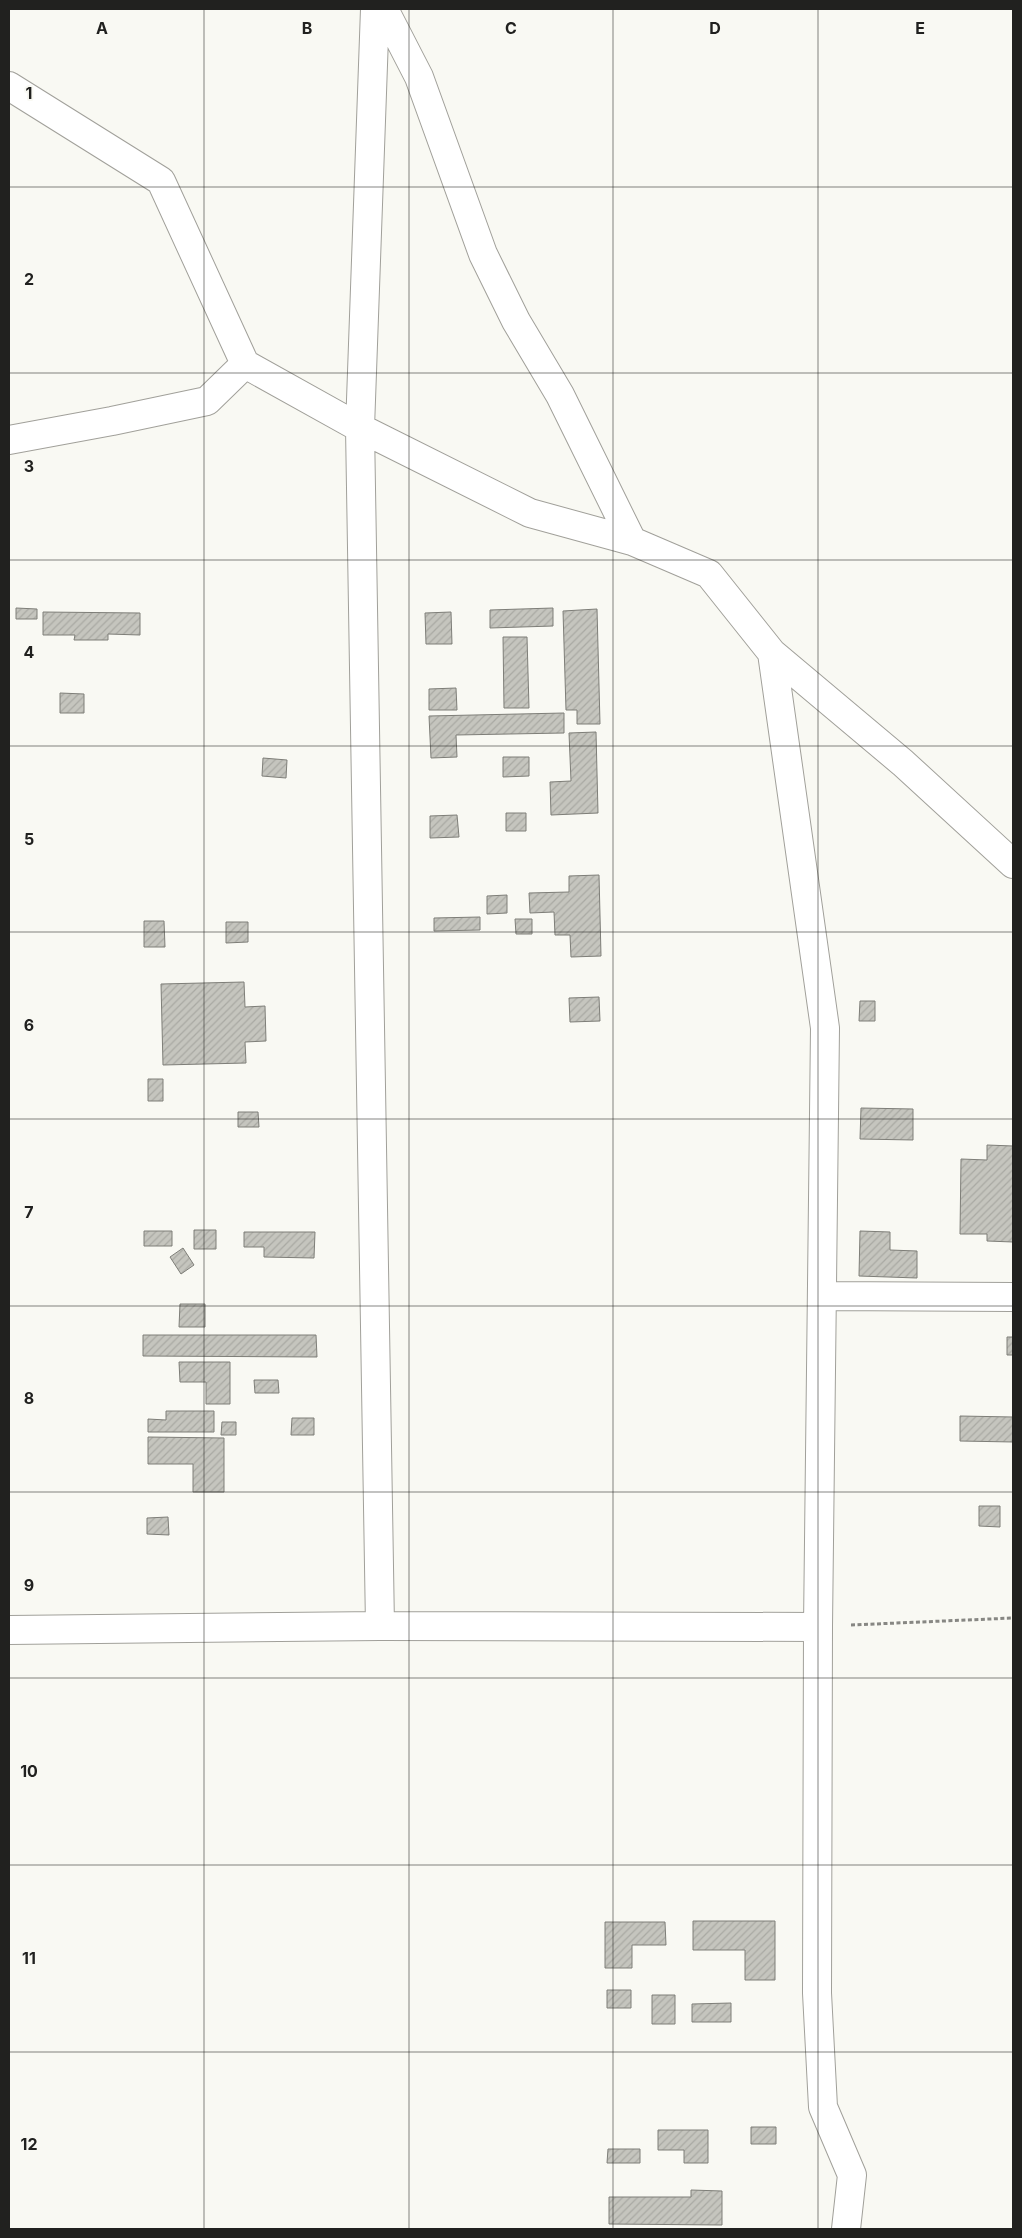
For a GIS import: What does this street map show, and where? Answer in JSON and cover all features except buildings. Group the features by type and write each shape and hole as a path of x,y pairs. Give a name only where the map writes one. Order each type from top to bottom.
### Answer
{"street":[{"path":"376,9 360,428 380,1626"},
{"path":"384,9 419,77 483,254 516,320 560,396 632,541"},
{"path":"9,86 161,181 245,364 360,428 530,512 632,541 709,574 772,653 903,763 1013,864"},
{"path":"9,440 207,401 245,364"},
{"path":"772,653 826,1028 818,1627 817,1994 823,2107 852,2175 846,2229"},
{"path":"822,1296 1013,1297"},
{"path":"9,1630 380,1626 818,1627"}],"path":[{"path":"818,1627 1013,1618"}]}
